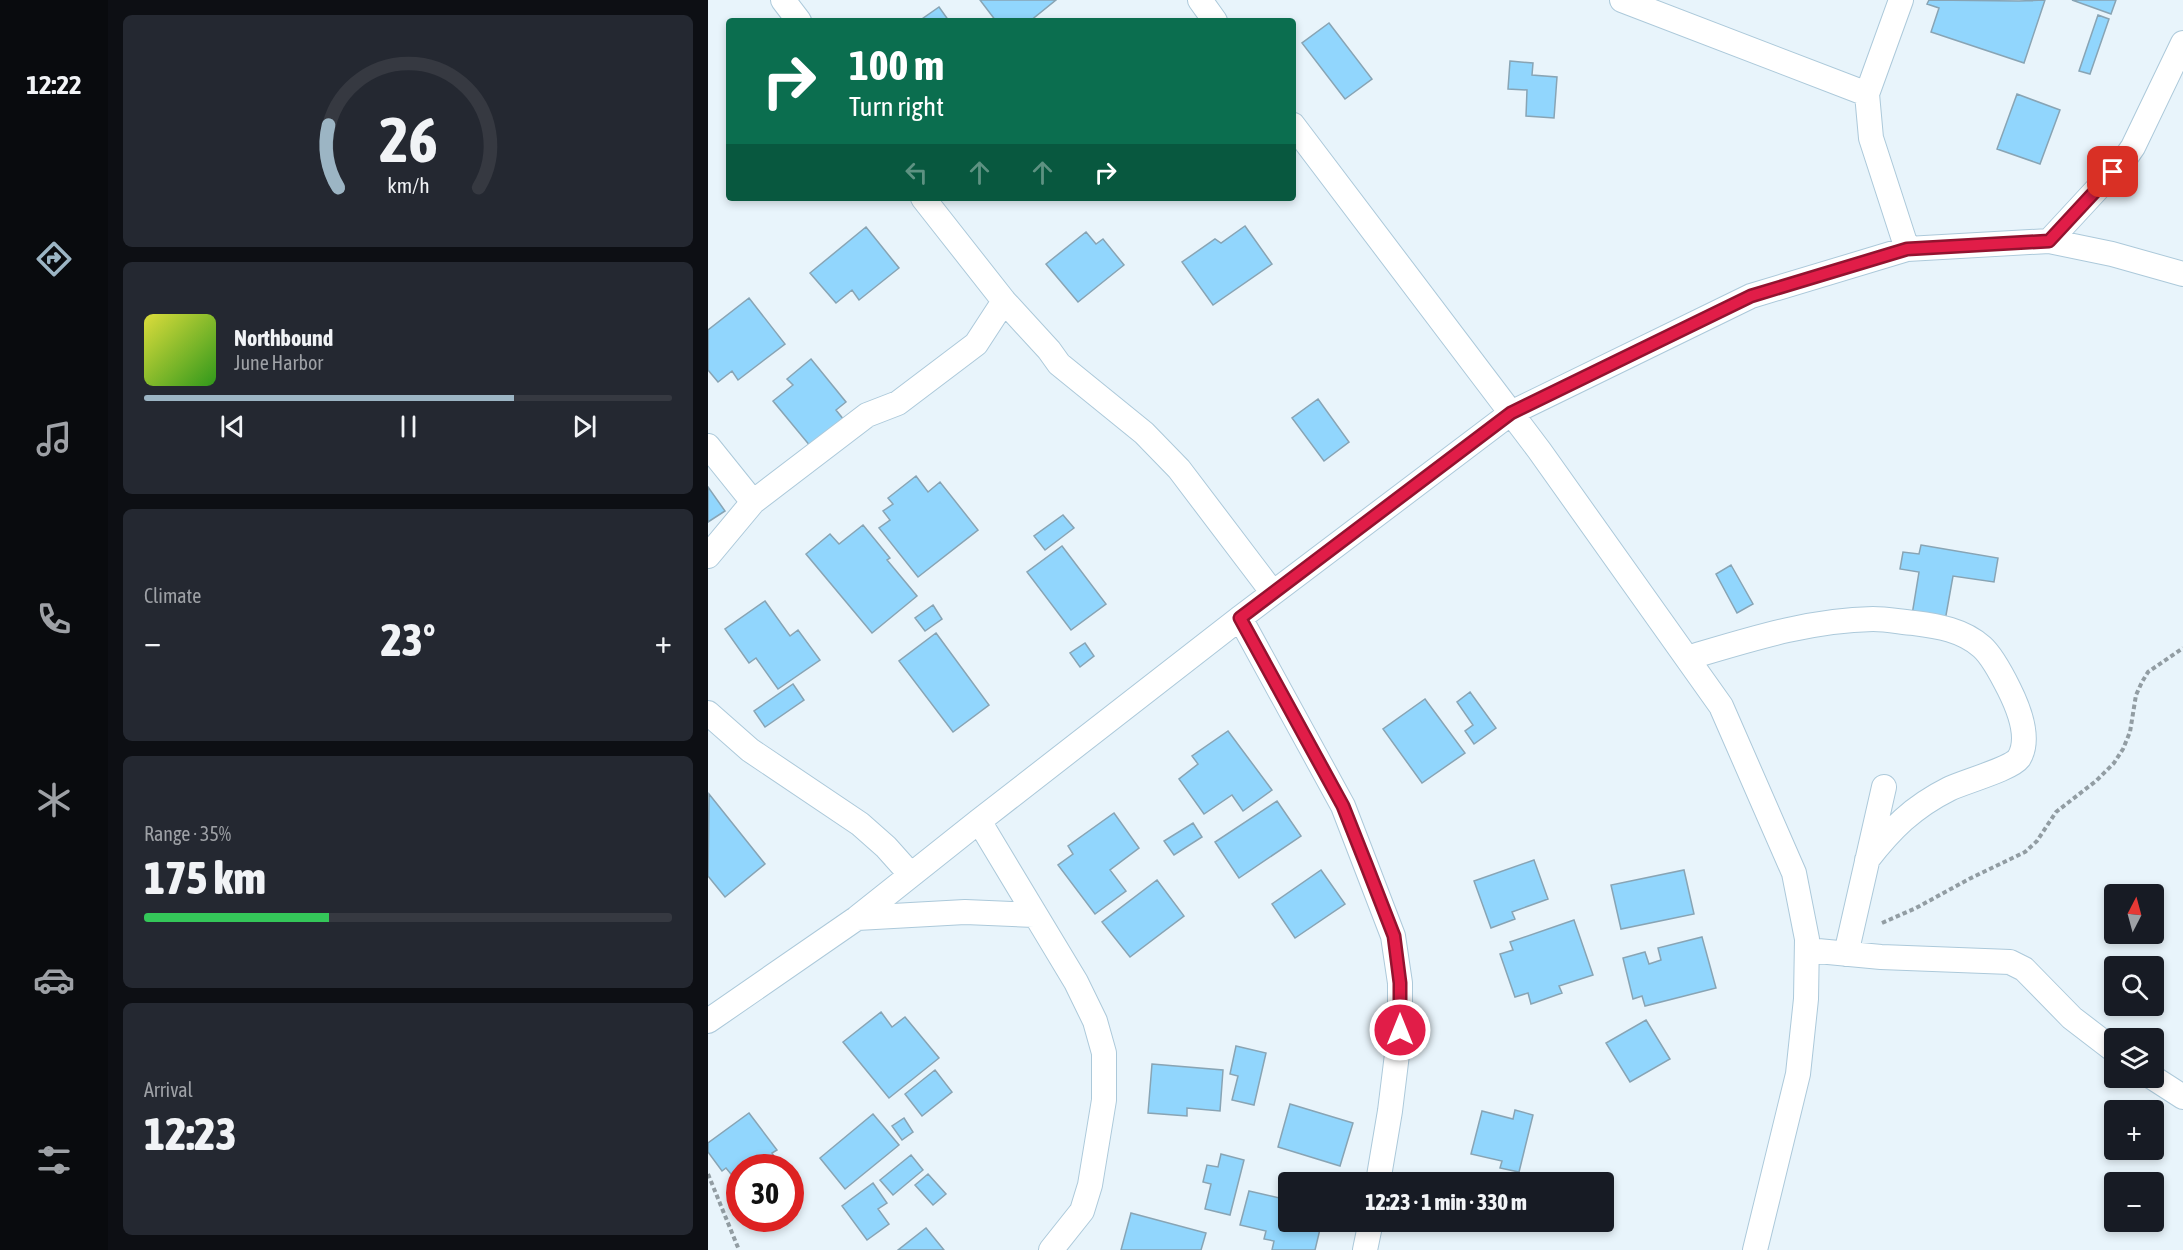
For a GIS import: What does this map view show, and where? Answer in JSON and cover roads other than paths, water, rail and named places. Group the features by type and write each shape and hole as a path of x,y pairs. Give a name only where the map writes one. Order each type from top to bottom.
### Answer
{"street":[{"path":"783,0 797,18"},
{"path":"1200,0 1213,18"},
{"path":"1622,0 1867,94"},
{"path":"1901,0 1867,94 1870,138 1907,249"},
{"path":"2049,241 2124,160 2133,147 2183,43"},
{"path":"1296,129 1511,413 1721,706 1794,873 1807,939 1806,999 1798,1074 1755,1250"},
{"path":"925,201 1004,301 1059,364 1144,433 1179,469 1273,593"},
{"path":"708,1021 858,918 1240,618 1511,413 1751,296 1907,249 2049,241 2112,254 2183,274"},
{"path":"708,556 753,502 867,415 898,403 976,344 1004,301"},
{"path":"708,446 753,502"},
{"path":"1240,618 1343,806 1394,936 1400,983 1400,1030 1380,1172"},
{"path":"1687,658 1770,633 1838,621 1875,619 1948,629 1965,635 1983,648 2017,705 2023,730 2023,747 2018,759 2008,766 1948,790 1902,819 1867,860"},
{"path":"708,713 750,750 860,824 911,875"},
{"path":"1848,944 1884,787"},
{"path":"979,821 1076,982 1095,1021 1104,1053 1104,1100 1090,1185 1082,1211 1051,1250"},
{"path":"858,918 965,912 1035,915"},
{"path":"1807,950 1848,944 2010,962 2024,969 2072,1018 2104,1043"},
{"path":"2164,1085 2183,1097"},
{"path":"1365,1250 1369,1232"}]}
